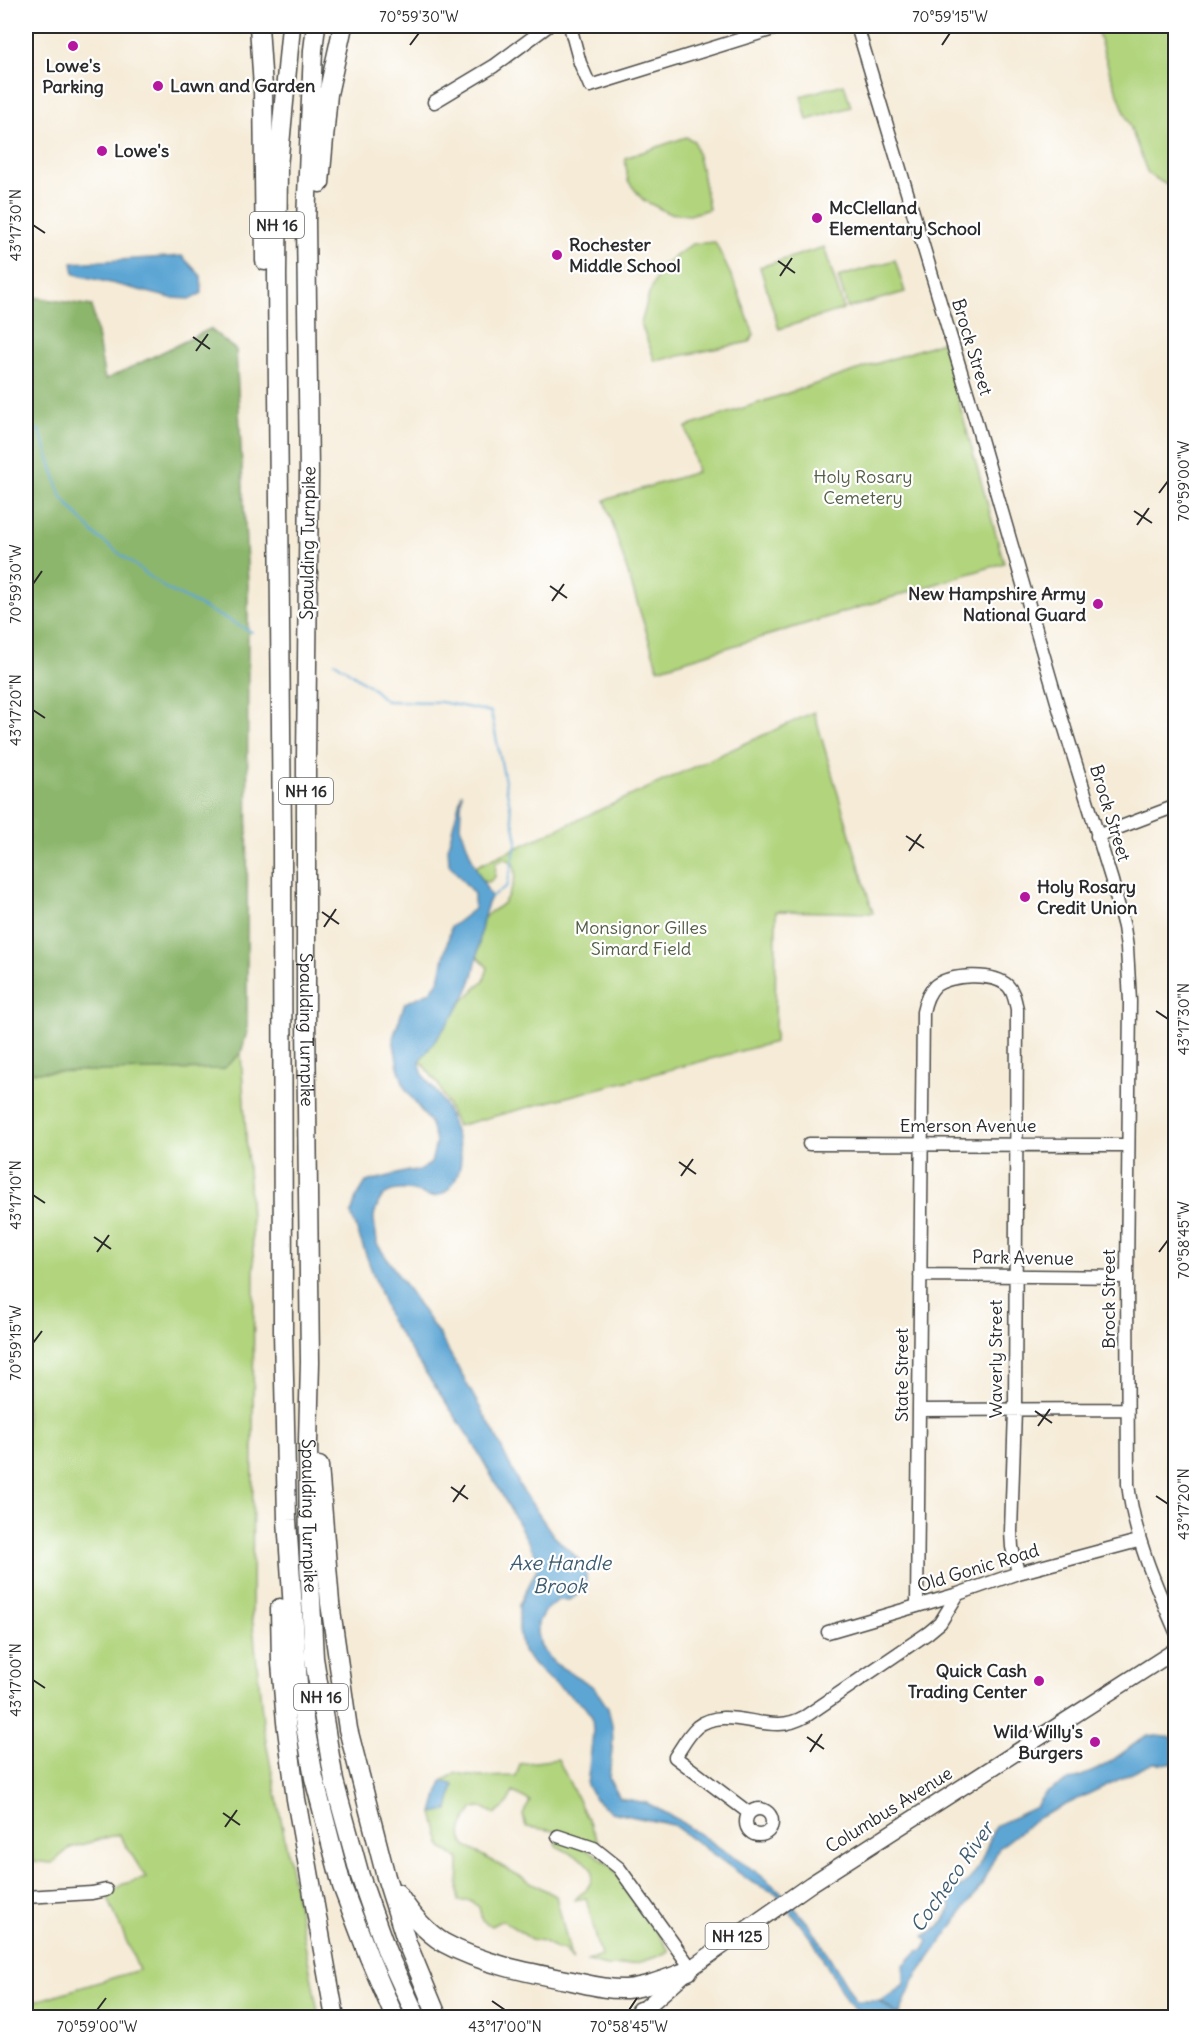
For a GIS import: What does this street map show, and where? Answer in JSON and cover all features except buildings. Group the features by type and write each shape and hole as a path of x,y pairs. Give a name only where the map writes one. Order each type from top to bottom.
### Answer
{"highway":[{"path":"259,26 263,88 269,360 279,424"},
{"name":"Spaulding Turnpike","path":"291,26 278,167 283,875 283,1331 287,1520 297,1673 314,1778 342,1886 395,2018"},
{"name":"Spaulding Turnpike","path":"316,26 306,221 309,473 306,759 309,1561 316,1669 334,1781 360,1876 387,1952 417,2018"},
{"path":"306,221 320,185 328,94 343,26"},
{"path":"310,1362 321,1395 319,1469 325,1552 348,1729 386,1877 407,1943 438,2018"},
{"path":"287,1520 282,1551 280,1599 281,1663 286,1722 296,1799 335,2018"},
{"path":"386,1877 412,1915 429,1932 454,1947 494,1962 539,1975 618,1988 647,1985 690,1970"}],"main road":[{"name":"Columbus Avenue","path":"638,2016 690,1970 787,1901 1176,1650"}],"street":[{"path":"434,102 494,66 548,26"},
{"path":"570,26 580,63 590,86 783,26"},
{"name":"Brock Street","path":"857,26 1121,912 1127,948 1130,1000 1127,1277 1128,1484 1138,1541 1176,1632"},
{"path":"1097,836 1176,806"},
{"name":"Waverly Street","path":"922,1144 923,1012 929,993 945,980 986,977 999,981 1008,987 1017,1009 1015,1410 1011,1531 1013,1554 1018,1573"},
{"name":"Emerson Avenue","path":"809,1143 1128,1145"},
{"name":"State Street","path":"917,1606 922,1144"},
{"name":"Park Avenue","path":"920,1275 1127,1277"},
{"path":"920,1410 1127,1408"},
{"name":"Old Gonic Road","path":"828,1632 958,1594 1018,1573 1138,1541"},
{"path":"749,1813 675,1757 695,1729 712,1719 740,1719 788,1724 806,1716 928,1634 940,1623 958,1594"},
{"path":"558,1836 577,1840 594,1848 619,1868 690,1970"},
{"path":"26,1897 106,1890"}],"green space":[{"path":"1096,26 1175,26 1175,190 1148,174 1110,73"},
{"path":"844,84 851,107 807,120 801,96"},
{"path":"686,137 694,141 709,209 690,215 668,213 643,200 628,181 625,158"},
{"path":"715,242 737,288 754,335 749,342 655,361 641,324 649,294 661,267 692,244"},
{"path":"824,247 844,309 779,329 760,267"},
{"path":"895,260 905,292 848,308 838,277"},
{"path":"26,296 92,306 105,380 210,329 236,350 248,583 247,1032 241,1053 223,1069 26,1072"},
{"name":"Holy Rosary Cemetery","path":"942,342 1004,563 658,669 605,500 697,472 686,427"},
{"name":"Monsignor Gilles Simard Field","path":"814,712 873,913 776,911 775,1042 457,1126 438,1084 415,1054 484,980 488,968 476,955 473,931 487,915 504,902 512,886 515,871 513,864 504,859 496,863 495,877 489,882 481,881 468,870"},
{"path":"241,1053 254,1267 252,1616 264,1731 319,2017 26,2017 26,2004 139,1970 107,1896 123,1884 146,1878 119,1834 70,1848 52,1863 32,1861 26,1838 26,1072 223,1069"},
{"path":"558,1759 598,1841 598,1846 563,1833 526,1827 523,1815 530,1801 513,1792 505,1807 495,1814 482,1807 474,1808 463,1828 461,1838 467,1847 556,1896 572,1961 564,1949 557,1949 543,1941 531,1939 502,1920 491,1926 482,1920 479,1907 470,1901 458,1901 459,1859 442,1848 433,1813 442,1781 456,1773 479,1777 516,1776 520,1764"},
{"path":"560,1840 595,1854 618,1874 637,1898 669,1951 647,1960 623,1965 607,1966 588,1961 601,1956 586,1898 575,1900 586,1890 592,1874 586,1862 558,1847 556,1843"}],"water":[{"path":"182,256 201,276 202,293 191,299 171,298 74,274 72,263"},
{"name":"Axe Handle Brook","path":"462,792 460,826 474,864 491,897 484,917 475,969 468,990 449,1022 420,1061 424,1076 440,1097 450,1117 459,1144 461,1157 459,1171 449,1189 437,1196 400,1190 394,1190 385,1195 374,1215 377,1244 440,1336 495,1434 521,1488 553,1535 579,1560 586,1573 587,1588 570,1600 558,1600 543,1613 538,1623 538,1633 541,1647 554,1663 594,1687 608,1708 613,1740 609,1779 620,1798 647,1803 675,1818 759,1874 780,1891 812,1928 856,2001 879,2001 900,2017 865,2017 847,2001 813,1941 776,1893 753,1883 673,1825 611,1812 594,1798 587,1785 593,1733 592,1717 584,1706 542,1673 523,1652 519,1630 519,1605 539,1561 473,1443 390,1320 351,1214 356,1198 366,1182 409,1171 419,1171 431,1163 436,1143 431,1124 405,1089 393,1038 405,1003 430,992 439,980 451,927 474,909 474,894 449,864 448,846"},
{"path":"1148,1735 1175,1738 1175,1761 1172,1764 1153,1763 1036,1819 999,1848 981,1886 914,1980 899,2015 881,2001 904,1985 904,1965 917,1951 923,1950 928,1941 924,1936 940,1927 951,1908 948,1893 958,1889 973,1875 995,1826 1036,1807 1047,1793 1063,1783 1105,1765"},
{"path":"442,1781 454,1785 448,1810 433,1813"}],"waterway":[{"name":"Axe Handle Brook","path":"26,426 40,431 62,498 95,535 165,588 252,632"},
{"name":"Axe Handle Brook","path":"335,662 371,687 386,701 441,702 491,712 517,841 507,886 491,897"}],"place":[{"name":"Lowe's Parking","path":"73,46"},
{"name":"Lawn and Garden","path":"158,86"},
{"name":"Lowe's","path":"102,151"},
{"name":"McClelland Elementary School","path":"817,218"},
{"name":"Rochester Middle School","path":"557,255"},
{"name":"New Hampshire Army National Guard","path":"1098,604"},
{"name":"Holy Rosary Credit Union","path":"1025,897"},
{"name":"Quick Cash Trading Center","path":"1039,1681"},
{"name":"Wild Willy's Burgers","path":"1095,1742"}],"water label":[{"name":"Cocheco River","path":"952,1877"}]}
